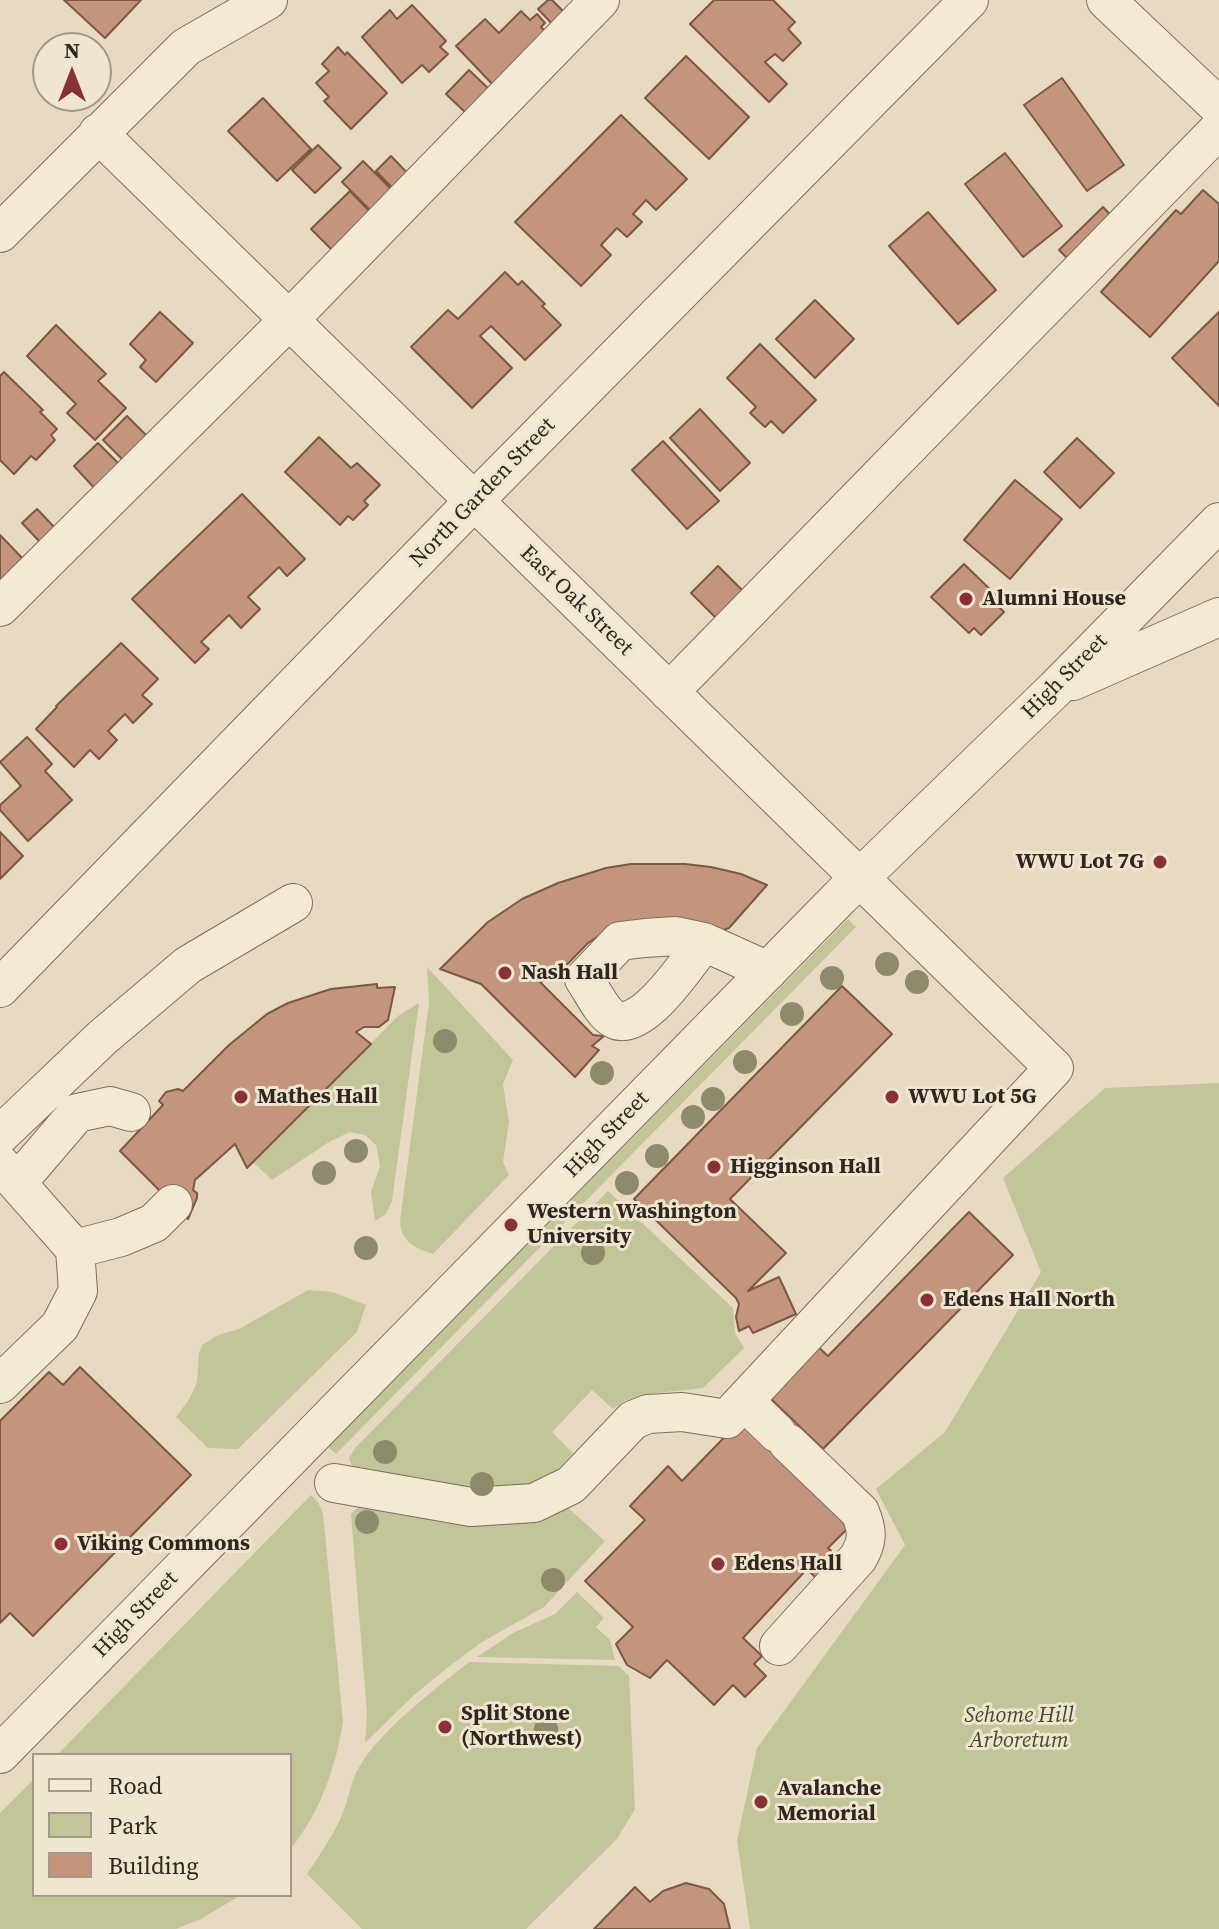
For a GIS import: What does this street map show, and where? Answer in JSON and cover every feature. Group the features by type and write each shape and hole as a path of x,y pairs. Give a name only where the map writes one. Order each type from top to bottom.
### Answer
{"street":[{"path":"0,233 186,47 268,0"},
{"path":"0,607 289,320 600,0"},
{"name":"North Garden Street","path":"0,988 474,501 969,0"},
{"path":"1106,0 1219,107"},
{"path":"669,692 1219,129"},
{"name":"East Oak Street","path":"98,133 1054,1068 735,1410"},
{"name":"High Street","path":"0,1754 859,878 1056,688 1219,522"},
{"path":"1056,688 1219,617"},
{"path":"0,1135 103,1037 188,965 293,903"},
{"path":"704,942 768,971"},
{"path":"0,1384 60,1326 78,1291 75,1249 8,1174 77,1113 110,1106 131,1112"},
{"path":"75,1249 121,1237 154,1223 173,1204"},
{"path":"334,1483 471,1507 534,1503 571,1485 633,1420 648,1414 735,1410 783,1438 860,1512 866,1526 867,1543 858,1558 779,1646"}],"green space":[{"path":"848,919 856,927 336,1454 328,1447"},
{"path":"427,967 513,1060 503,1084 509,1122 503,1162 509,1175 433,1254 406,1239 400,1221 429,1003"},
{"path":"419,1003 392,1201 386,1214 375,1221 371,1192 380,1166 376,1145 365,1135 350,1132 329,1142 272,1180 253,1162 398,1016"},
{"name":"Sehome Hill Arboretum","path":"1219,1083 1219,1929 750,1929 737,1840 757,1748 905,1545 876,1489 945,1432 1041,1272 1003,1178 1105,1088"},
{"path":"608,1191 733,1308 735,1333 744,1348 703,1388 648,1394 625,1401 613,1409 592,1390 552,1432 573,1453 547,1479 529,1487 480,1490 353,1469 349,1458 356,1447"},
{"path":"308,1290 332,1292 366,1305 357,1332 238,1449 208,1448 176,1417 197,1382 202,1345 218,1335 239,1329"},
{"path":"311,1495 318,1502 323,1513 343,1722 325,1790 310,1821 292,1847 292,1753 59,1753"},
{"path":"362,1503 565,1505 605,1541 544,1607 482,1642 447,1668 365,1743 367,1714 351,1514"},
{"path":"577,1592 604,1618 596,1627 610,1640 615,1660 477,1657 513,1633 555,1614"},
{"path":"469,1662 619,1666 629,1676 635,1809 617,1839 526,1929 362,1929 307,1874 336,1827 356,1774 368,1754 409,1711"},
{"path":"32,1781 32,1897 238,1897 201,1919 176,1929 0,1929 0,1813"}],"building":[{"path":"64,0 141,0 111,32 99,32"},
{"path":"552,0 568,16 556,28 538,9"},
{"path":"714,0 773,0 795,22 788,29 801,43 783,61 775,54 765,62 787,84 769,102 690,24"},
{"path":"412,5 446,41 440,47 448,54 429,72 422,65 402,83 362,37 390,10 397,19"},
{"path":"521,11 530,20 537,14 545,23 541,27 549,35 495,87 456,46 485,19 499,33"},
{"path":"338,47 345,55 347,52 387,93 351,129 324,101 329,97 316,83 329,71 322,64"},
{"path":"686,56 749,117 709,159 645,98"},
{"path":"469,70 491,91 468,115 446,94"},
{"path":"1062,78 1124,165 1087,191 1024,105"},
{"path":"263,98 311,149 277,181 228,131"},
{"path":"621,115 687,179 656,210 646,200 633,214 642,222 627,237 617,228 601,245 611,255 581,286 515,222"},
{"path":"318,145 341,168 315,193 292,170"},
{"path":"1005,153 1062,226 1023,257 965,184"},
{"path":"391,156 413,179 398,194 376,171"},
{"path":"363,161 398,196 377,217 342,182"},
{"path":"1203,190 1219,204 1219,261 1150,337 1101,292 1176,210 1181,214"},
{"path":"350,191 377,219 338,256 311,229"},
{"path":"1103,207 1121,226 1072,263 1059,250"},
{"path":"928,212 996,290 958,324 889,246"},
{"path":"505,272 518,285 522,281 561,325 525,360 491,326 480,336 512,368 472,408 411,347 448,310 458,319"},
{"path":"815,300 854,339 815,378 776,339"},
{"path":"160,312 193,343 156,382 140,367 146,360 130,344"},
{"path":"1219,312 1219,406 1172,358"},
{"path":"56,325 106,374 98,381 126,408 95,440 67,413 76,404 27,356"},
{"path":"760,344 816,400 783,433 771,421 765,427 750,413 756,407 727,378"},
{"path":"4,372 43,410 40,412 57,429 51,435 55,440 36,460 31,456 14,474 0,460 0,376"},
{"path":"700,409 750,463 720,491 670,438"},
{"path":"127,416 150,439 126,463 103,440"},
{"path":"319,437 351,468 357,463 380,485 364,501 368,505 353,520 348,516 340,525 285,472"},
{"path":"1077,438 1114,473 1080,508 1044,472"},
{"path":"663,441 719,501 687,529 632,470"},
{"path":"98,443 123,468 98,492 74,466"},
{"path":"1015,480 1062,519 1010,579 964,540"},
{"path":"242,494 305,559 287,576 279,567 248,597 260,609 241,628 229,615 201,642 209,649 195,663 132,599"},
{"path":"37,509 55,528 40,542 22,523"},
{"path":"0,535 26,562 0,583"},
{"name":"Alumni House","path":"964,564 1001,600 997,605 1004,612 981,635 974,628 969,633 931,597"},
{"path":"718,566 749,597 722,624 691,593"},
{"path":"121,643 158,679 142,695 152,704 133,723 125,714 108,731 117,740 99,759 90,750 74,767 36,729"},
{"path":"27,737 52,764 45,771 72,800 28,841 0,810 0,805 21,786 0,762"},
{"path":"0,832 23,856 0,879"},
{"name":"Nash Hall","path":"631,864 711,867 741,874 767,885 729,928 720,931 603,933 588,943 555,977 540,982 593,1035 604,1036 592,1046 599,1050 575,1077 481,984 440,969 488,922 522,899 558,883 606,868"},
{"name":"Mathes Hall","path":"377,984 377,988 395,987 388,1020 379,1027 364,1027 356,1032 371,1044 247,1168 235,1144 195,1180 193,1190 197,1198 188,1219 120,1151 163,1105 159,1101 166,1092 183,1091 229,1045 267,1014 288,1003 331,989"},
{"name":"Higginson Hall","path":"842,986 892,1034 730,1199 786,1253 748,1291 779,1277 796,1314 753,1333 749,1326 739,1331 736,1317 739,1304 736,1298 634,1199"},
{"name":"Edens Hall North","path":"969,1212 1013,1255 823,1449 767,1395 816,1345 828,1356"},
{"name":"Viking Commons","path":"80,1367 191,1475 33,1636 10,1613 0,1623 0,1421 49,1372 63,1385"},
{"name":"Edens Hall","path":"740,1421 849,1527 828,1548 839,1559 818,1580 807,1569 743,1638 762,1656 754,1664 766,1676 745,1697 733,1685 714,1705 667,1660 650,1678 627,1665 616,1644 633,1627 585,1581 645,1520 630,1506 668,1466 682,1481"},
{"path":"686,1883 709,1889 724,1904 730,1929 594,1929 635,1887 650,1902 663,1891"}],"place":[{"name":"Alumni House","path":"966,599"},
{"name":"WWU Lot 7G","path":"1160,862"},
{"name":"Nash Hall","path":"505,973"},
{"name":"Mathes Hall","path":"241,1097"},
{"name":"WWU Lot 5G","path":"892,1097"},
{"name":"Higginson Hall","path":"714,1167"},
{"name":"Western Washington University","path":"511,1225"},
{"name":"Edens Hall North","path":"927,1300"},
{"name":"Viking Commons","path":"61,1544"},
{"name":"Edens Hall","path":"718,1564"},
{"name":"Split Stone (Northwest)","path":"445,1727"},
{"name":"Avalanche Memorial","path":"761,1802"}]}
